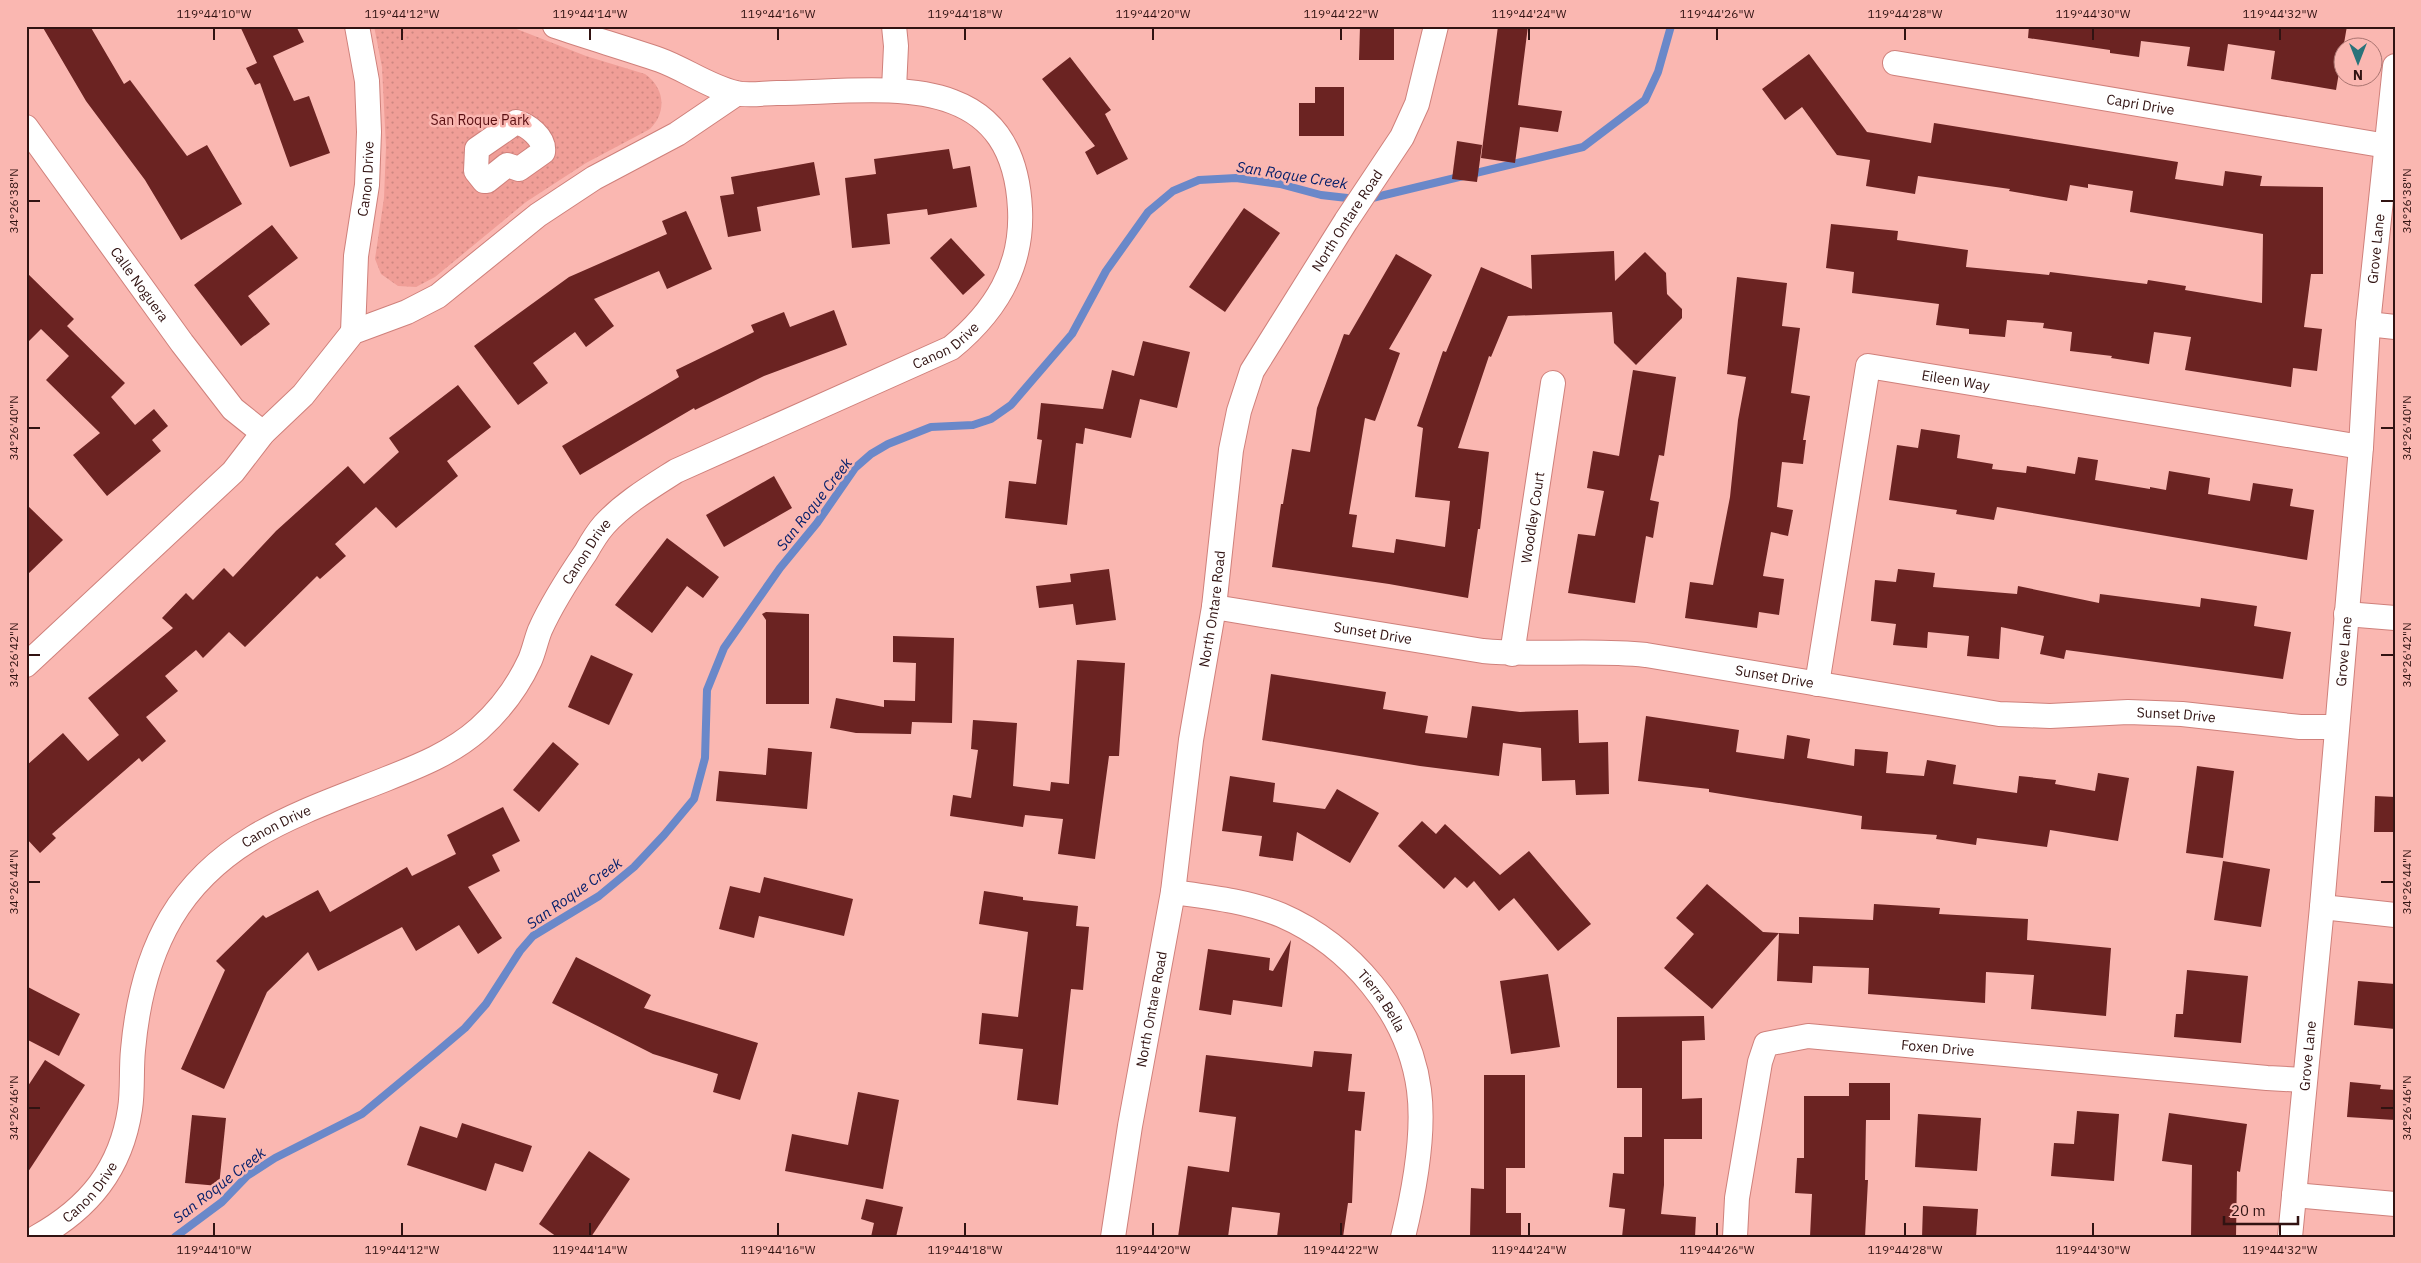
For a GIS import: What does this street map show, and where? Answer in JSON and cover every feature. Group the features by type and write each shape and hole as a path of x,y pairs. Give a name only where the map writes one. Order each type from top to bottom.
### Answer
{"street":[{"name":"Canon Drive","path":"353,332 356,256 367,185 369,132 366,81 357,26"},
{"name":"Canon Drive","path":"37,1237 80,1209 102,1184 118,1155 124,1140 130,1107 133,1050 143,992 154,951 171,918 193,887 219,860 250,838 299,815 432,761 456,747 479,729 499,709 516,686 530,660 540,630 559,595 602,526 637,496 676,471 951,348 973,330 991,309 1008,279 1017,253 1021,224 1017,176 1008,153 994,131 976,113 957,101 936,95 894,90 736,94 661,60 556,26"},
{"path":"894,26 896,46 894,90"},
{"name":"North Ontare Road","path":"1113,1237 1131,1117 1173,892 1191,740 1214,607 1231,450 1239,412 1252,372 1346,221 1402,137 1417,104 1436,26"},
{"name":"Capri Drive","path":"1895,63 2387,146"},
{"name":"Grove Lane","path":"2290,1237 2322,907 2361,447 2368,324 2395,66"},
{"path":"26,665 233,472 263,433 303,395 353,332 407,312 438,296 538,215 594,178 677,134 736,94"},
{"name":"Calle Noguera","path":"26,127 182,343 233,409 263,433"},
{"path":"2368,324 2395,327"},
{"name":"Eileen Way","path":"1817,684 1868,366 2361,447"},
{"name":"Woodley Court","path":"1512,654 1553,382"},
{"name":"Sunset Drive","path":"1214,607 1483,651 1512,654 1612,651 1999,714 2050,716 2128,712 2182,714 2300,727 2336,727"},
{"path":"2346,614 2395,618"},
{"name":"Tierra Bella","path":"1173,892 1244,903 1280,915 1313,932 1334,946 1362,973 1385,1004 1398,1026 1412,1061 1419,1089 1421,1119 1418,1149 1403,1237"},
{"path":"2322,907 2395,914"},
{"name":"Foxen Drive","path":"1734,1237 1737,1198 1760,1062 1766,1044 1808,1036 2304,1080"},
{"path":"2294,1195 2395,1204"}],"green space":[{"name":"San Roque Park","path":"374,26 509,26 586,56 645,74 657,86 660,93 661,108 659,115 650,129 586,163 526,202 435,277 416,287 398,286 381,274 375,259 384,198 386,147 382,67"}],"building":[{"path":"42,26 90,26 124,84 130,80 187,156 207,145 242,204 181,240 145,180 86,101"},
{"path":"240,26 296,26 304,42 273,56 294,101 309,96 330,153 290,167 260,83 255,85 246,68 257,63"},
{"path":"1360,26 1394,26 1394,60 1359,60"},
{"path":"1498,26 1528,26 1518,105 1562,111 1558,132 1520,127 1515,163 1481,158"},
{"path":"2029,26 2347,26 2345,38 2334,38 2334,88 2336,88 2336,90 2271,79 2275,51 2228,44 2224,71 2187,66 2190,47 2141,41 2139,57 2110,53 2110,50 2028,38"},
{"path":"1809,54 1867,132 1931,143 1934,123 2178,162 2175,179 2223,186 2225,171 2262,176 2260,186 2323,187 2323,274 2311,274 2304,327 2322,329 2317,371 2293,368 2291,387 2185,370 2191,337 2154,332 2149,364 2111,358 2112,356 2070,351 2072,332 2043,328 2044,323 2007,320 2005,337 1969,334 1969,329 1936,325 1939,304 1852,293 1854,272 1826,268 1831,224 1898,231 1897,240 1968,250 1966,267 2049,275 2050,272 2147,284 2148,280 2186,286 2185,290 2262,303 2263,234 2130,212 2133,191 2088,184 2088,188 2070,185 2067,201 2009,191 2010,189 1918,176 1915,194 1866,186 1870,160 1837,155 1802,107 1785,120 1762,89"},
{"path":"1070,57 1111,110 1105,114 1128,159 1097,175 1085,152 1095,146 1042,79"},
{"path":"1315,87 1344,87 1344,136 1299,136 1299,103 1315,103"},
{"path":"1457,141 1482,145 1477,182 1452,179"},
{"path":"949,149 953,169 970,166 977,207 928,215 927,209 887,214 890,244 852,248 845,178 876,174 874,159"},
{"path":"814,162 820,195 757,207 761,231 728,237 720,196 734,194 731,177"},
{"path":"1244,208 1280,233 1225,312 1189,287"},
{"path":"686,211 712,269 667,289 659,271 594,299 614,326 586,347 575,332 533,363 548,383 518,405 474,346 569,277 667,234 662,221"},
{"path":"272,225 298,258 248,296 270,324 241,346 194,285"},
{"path":"951,238 985,275 963,295 930,258"},
{"path":"1614,251 1615,281 1645,252 1666,273 1667,294 1682,309 1682,318 1636,365 1614,343 1612,312 1508,316 1491,357 1489,356 1458,448 1489,452 1480,529 1478,529 1468,598 1272,567 1281,504 1283,504 1292,449 1310,452 1317,408 1344,334 1349,335 1396,254 1432,275 1389,349 1400,353 1375,421 1365,418 1349,514 1357,515 1352,547 1394,553 1396,539 1445,547 1450,501 1415,497 1423,428 1417,426 1443,351 1446,352 1481,267 1532,289 1531,255"},
{"path":"26,272 74,319 67,326 125,383 111,397 135,425 154,409 168,426 152,440 161,451 107,496 73,455 100,433 46,380 69,356 41,329 26,344"},
{"path":"1737,277 1787,283 1782,326 1800,328 1791,393 1810,396 1803,440 1806,440 1803,464 1782,462 1777,507 1793,510 1788,536 1771,532 1763,576 1784,579 1779,615 1759,612 1757,628 1685,618 1690,582 1713,585 1730,497 1738,420 1746,377 1727,374"},
{"path":"834,310 847,345 764,376 695,410 694,408 580,475 562,446 679,377 676,370 754,332 751,325 784,312 790,327"},
{"path":"1143,341 1190,352 1177,408 1140,399 1131,438 1085,428 1083,444 1076,443 1067,525 1005,518 1009,481 1036,484 1042,440 1037,439 1041,403 1103,409 1112,370 1134,376"},
{"path":"1633,370 1676,377 1664,456 1659,455 1650,500 1659,502 1653,538 1646,536 1635,603 1568,593 1578,534 1595,536 1604,491 1587,488 1593,451 1619,456"},
{"path":"458,385 491,427 447,461 458,476 396,528 376,507 335,544 346,556 320,579 317,576 245,647 229,632 203,658 196,650 165,676 178,691 146,717 166,741 142,762 139,758 52,834 56,838 40,853 26,838 26,766 63,733 88,761 119,735 88,698 173,628 162,618 186,593 193,600 224,568 233,577 276,531 348,466 364,484 399,452 389,438"},
{"path":"1921,429 1960,435 1957,458 1993,464 1992,469 2026,473 2027,466 2075,474 2078,457 2098,460 2095,480 2150,489 2150,487 2166,490 2169,471 2210,478 2208,494 2250,501 2253,483 2293,489 2290,506 2314,510 2307,560 1997,507 1994,520 1956,514 1957,510 1889,500 1897,445 1918,448"},
{"path":"774,476 792,508 724,547 706,515"},
{"path":"26,504 63,540 26,576"},
{"path":"667,538 719,577 703,598 687,586 652,633 615,605"},
{"path":"1109,569 1116,620 1076,625 1073,604 1039,608 1036,586 1071,582 1070,574"},
{"path":"1898,569 1935,573 1933,587 2017,594 2018,586 2099,603 2100,594 2200,607 2201,598 2257,606 2254,626 2291,632 2283,679 2066,650 2064,659 2040,654 2044,636 2001,627 1999,659 1967,656 1969,636 1928,632 1927,648 1893,645 1896,624 1871,621 1875,580 1896,582"},
{"path":"766,612 809,614 809,704 766,704 766,620 762,614"},
{"path":"893,636 954,638 952,723 912,722 911,734 856,733 830,728 836,698 884,707 884,700 915,701 916,663 893,662"},
{"path":"591,655 633,674 609,725 568,707"},
{"path":"1077,660 1125,663 1119,756 1109,756 1095,859 1058,854 1063,819 1025,815 1023,827 950,816 953,795 971,798 978,750 971,749 973,720 1017,723 1013,786 1050,791 1051,782 1069,784"},
{"path":"1271,674 1386,692 1383,709 1428,716 1425,733 1467,738 1472,706 1520,712 1578,710 1579,743 1608,742 1609,794 1576,795 1575,780 1542,781 1541,748 1503,743 1499,776 1420,766 1262,740"},
{"path":"1646,716 1739,730 1736,752 1784,759 1787,735 1810,739 1807,758 1854,766 1855,749 1888,752 1886,773 1924,776 1927,760 1956,765 1953,784 2017,793 2019,776 2056,780 2055,784 2095,791 2098,773 2129,778 2118,841 2050,830 2047,847 1977,838 1976,845 1936,839 1937,835 1861,829 1862,816 1709,792 1709,789 1638,781"},
{"path":"553,742 579,764 539,812 513,790"},
{"path":"768,748 812,752 807,809 716,801 719,771 766,775"},
{"path":"2197,766 2234,771 2223,858 2186,853"},
{"path":"1230,776 1275,783 1273,802 1325,809 1337,789 1379,813 1350,863 1297,832 1293,861 1259,856 1262,836 1222,831"},
{"path":"2375,796 2395,797 2395,832 2374,832"},
{"path":"503,807 520,841 492,855 500,871 468,887 502,938 478,954 459,925 416,951 402,927 318,971 308,952 267,992 224,1089 181,1069 225,970 216,961 263,915 266,918 318,890 330,912 407,867 412,876 456,854 447,835"},
{"path":"1422,821 1436,834 1445,824 1500,875 1529,851 1591,924 1558,951 1514,898 1499,911 1474,881 1467,888 1455,877 1444,889 1398,846"},
{"path":"2223,861 2270,869 2261,927 2214,920"},
{"path":"764,877 853,899 844,936 759,916 754,938 719,929 730,886 760,893"},
{"path":"1707,884 1763,932 1779,933 1712,1009 1664,968 1694,934 1676,918"},
{"path":"984,891 1023,897 1023,900 1078,906 1076,926 1089,927 1083,990 1071,989 1058,1105 1017,1100 1023,1049 979,1044 982,1013 1018,1017 1028,932 979,924"},
{"path":"1874,904 1940,908 1939,914 2028,919 2027,940 2111,948 2106,1016 2031,1009 2034,975 1986,972 1985,1003 1868,994 1869,968 1813,966 1812,983 1777,981 1779,933 1799,934 1799,917 1873,920"},
{"path":"1291,940 1282,1007 1233,1000 1231,1015 1199,1010 1208,949 1270,958 1269,970 1273,971"},
{"path":"576,957 651,995 644,1008 758,1043 740,1100 713,1092 718,1074 653,1054 552,1003"},
{"path":"2187,970 2248,976 2241,1043 2174,1037 2176,1014 2183,1014"},
{"path":"1548,974 1560,1047 1511,1054 1500,981"},
{"path":"2358,981 2395,984 2395,1029 2354,1025"},
{"path":"26,986 80,1014 59,1056 26,1039"},
{"path":"1704,1016 1705,1040 1682,1041 1682,1099 1702,1098 1702,1139 1664,1139 1664,1185 1661,1214 1696,1217 1695,1237 1622,1237 1625,1209 1609,1207 1613,1173 1624,1174 1624,1137 1642,1137 1642,1088 1617,1088 1617,1017"},
{"path":"1314,1051 1352,1054 1348,1091 1365,1092 1361,1131 1355,1130 1352,1203 1348,1203 1343,1237 1277,1237 1280,1213 1232,1207 1228,1237 1178,1237 1188,1166 1229,1172 1236,1117 1199,1112 1206,1055 1312,1067"},
{"path":"45,1060 85,1085 26,1175 26,1089"},
{"path":"1484,1075 1525,1075 1525,1168 1506,1168 1506,1213 1521,1213 1521,1237 1470,1237 1471,1188 1484,1189"},
{"path":"2350,1082 2381,1085 2380,1089 2395,1090 2395,1120 2347,1117"},
{"path":"1849,1083 1890,1083 1890,1120 1866,1120 1865,1180 1868,1180 1865,1237 1810,1237 1812,1194 1795,1193 1797,1158 1804,1158 1804,1096 1849,1096"},
{"path":"858,1092 899,1100 883,1189 785,1171 792,1134 848,1145"},
{"path":"2077,1111 2119,1114 2114,1181 2051,1176 2054,1143 2074,1144"},
{"path":"2169,1113 2247,1124 2240,1172 2237,1171 2236,1237 2191,1237 2192,1165 2162,1161"},
{"path":"1918,1114 1981,1118 1977,1171 1915,1167"},
{"path":"192,1115 226,1118 219,1186 185,1183"},
{"path":"462,1123 532,1146 523,1172 495,1163 486,1191 407,1165 420,1126 457,1138"},
{"path":"589,1151 630,1179 591,1237 557,1237 539,1224"},
{"path":"866,1199 903,1207 896,1237 871,1237 874,1223 861,1219"},
{"path":"1923,1206 1978,1209 1976,1237 1922,1237"}],"waterway":[{"name":"San Roque Creek","path":"1368,199 1583,147 1645,100 1658,72 1671,26"},
{"name":"San Roque Creek","path":"175,1237 222,1202 247,1176 275,1158 362,1114 465,1028 486,1004 520,951 533,936 599,896 634,867 664,835 694,799 705,758 707,690 724,648 780,568 817,523 855,468 871,454 888,444 931,427 973,425 991,419 1011,405 1072,334 1106,271 1148,212 1173,191 1199,180 1236,178 1280,184 1321,195 1356,199"}]}
